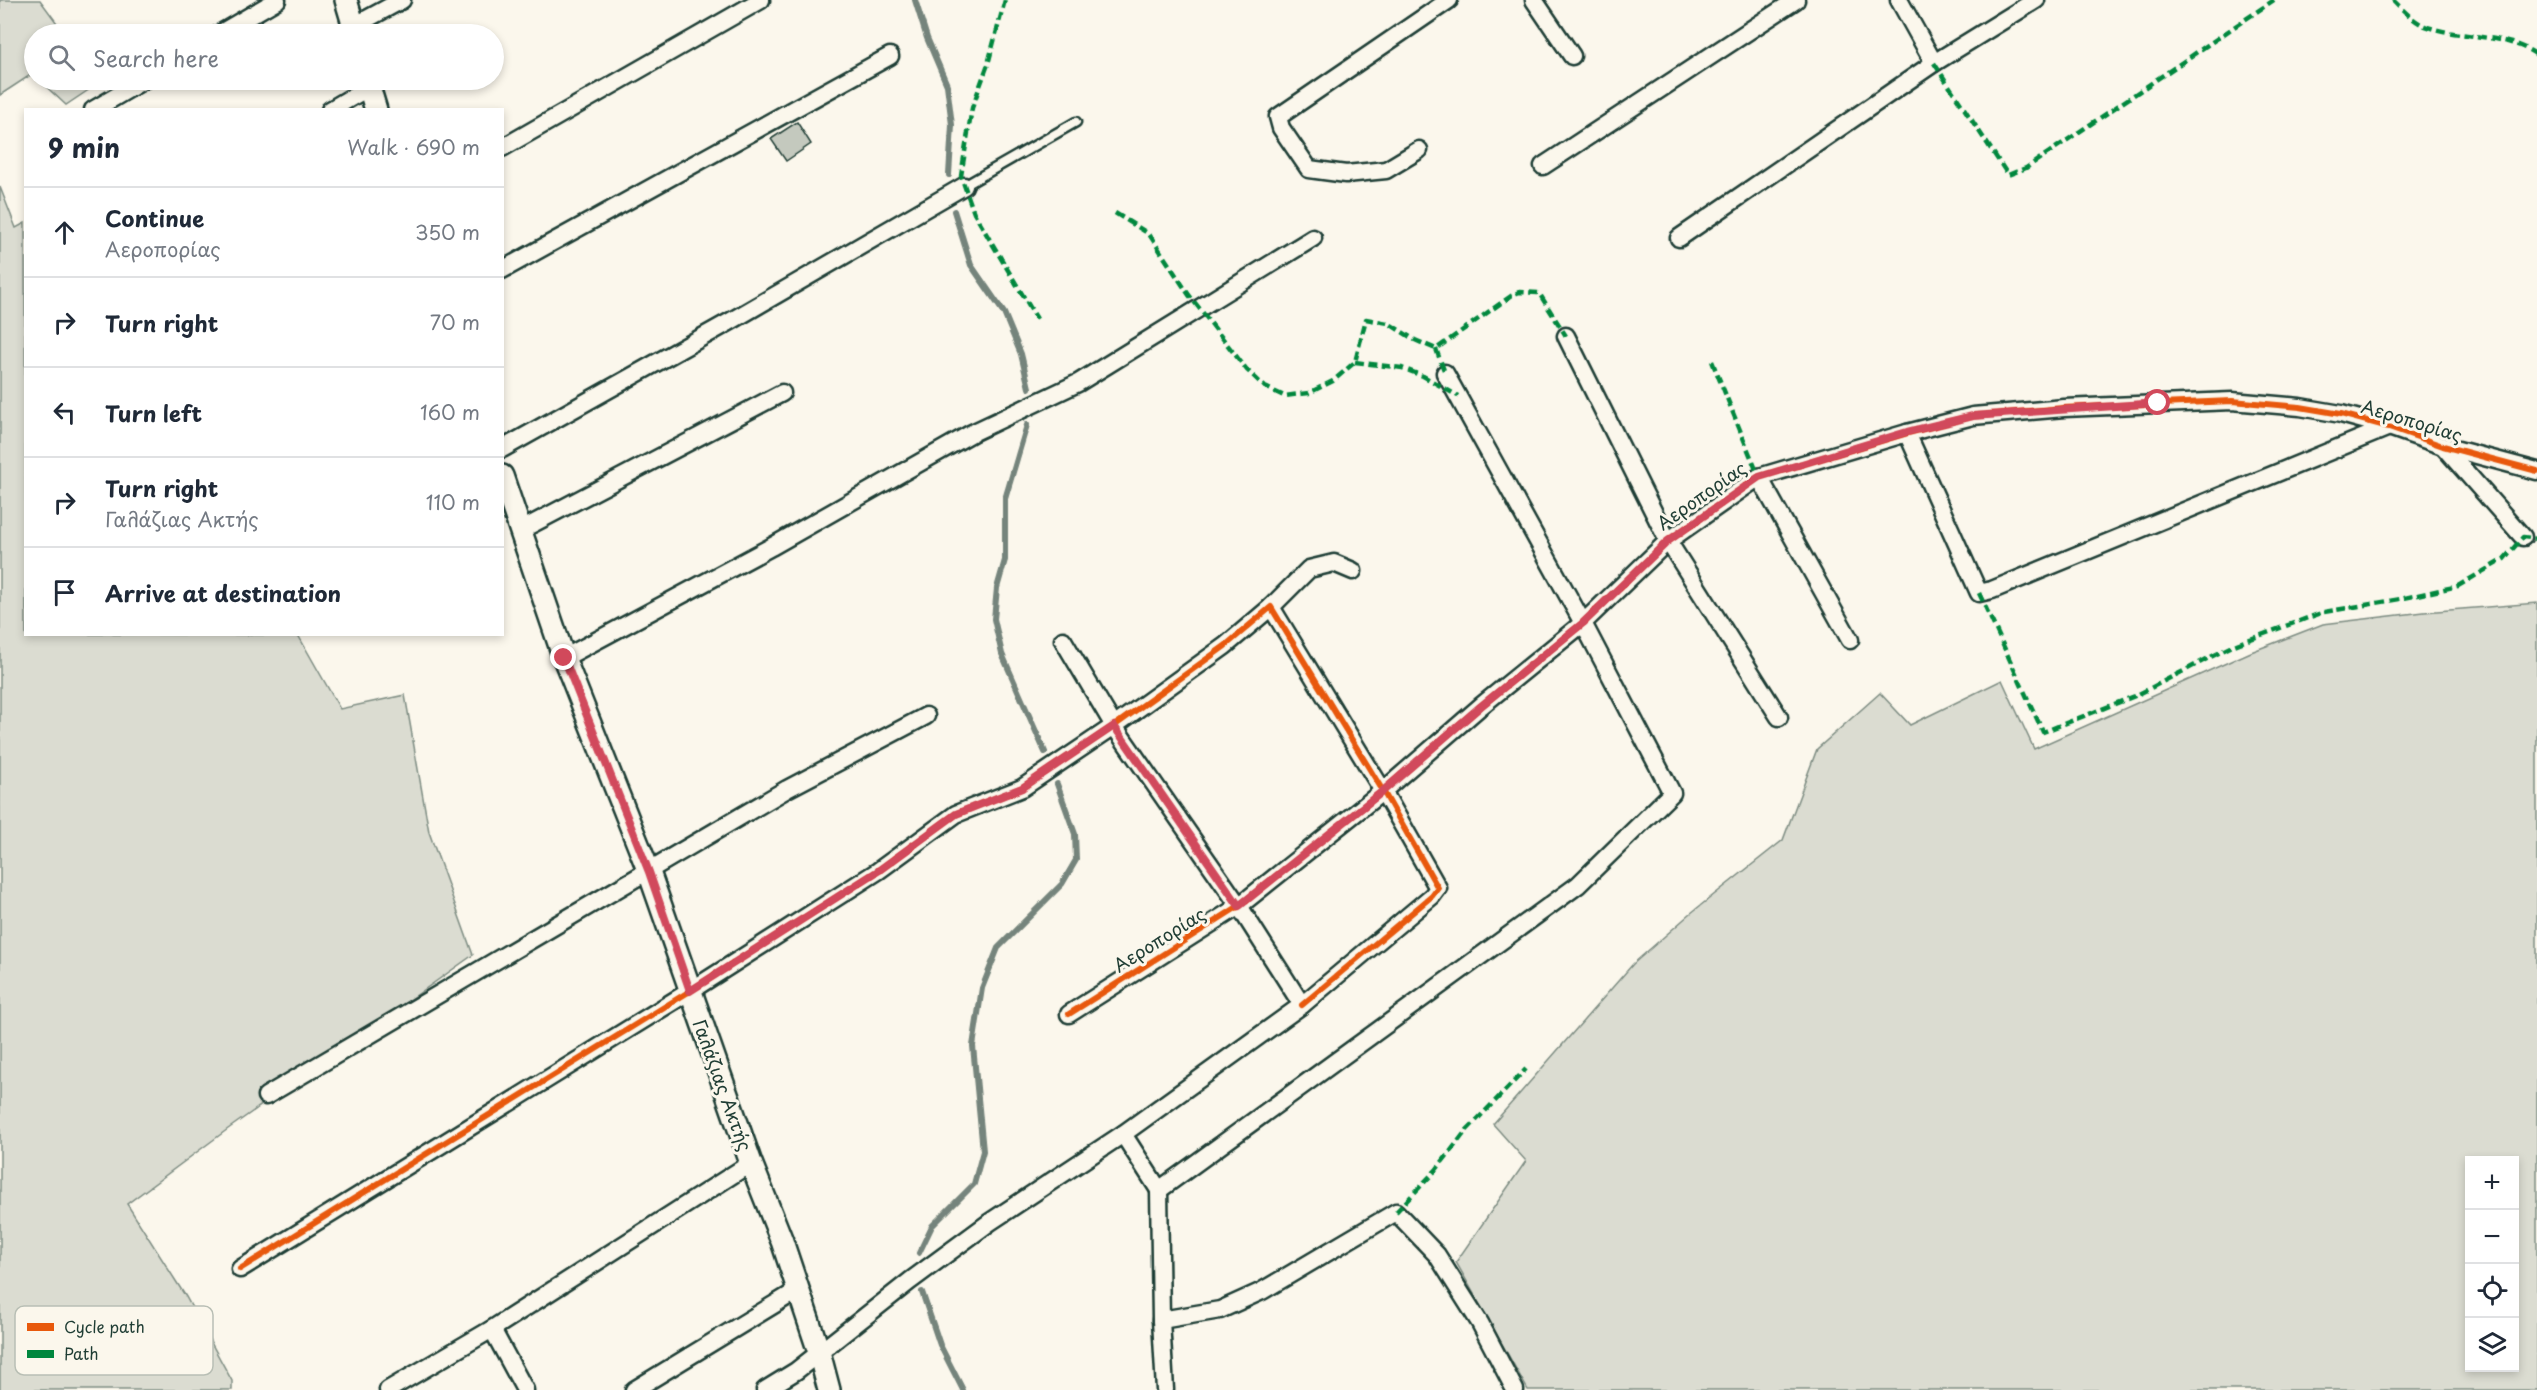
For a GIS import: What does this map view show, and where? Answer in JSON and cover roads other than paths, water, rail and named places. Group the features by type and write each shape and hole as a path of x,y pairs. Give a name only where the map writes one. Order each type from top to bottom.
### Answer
{"street":[{"path":"236,24 278,0"},
{"path":"346,0 353,24"},
{"path":"364,24 402,0"},
{"path":"504,147 761,0"},
{"path":"1419,150 1386,170 1346,174 1309,169 1281,128 1278,117 1449,0"},
{"path":"1534,0 1572,56"},
{"path":"1543,166 1796,0"},
{"path":"1899,0 1934,63"},
{"path":"1679,238 1934,63 2036,0"},
{"path":"504,269 890,56"},
{"path":"96,108 127,90"},
{"path":"333,108 358,90"},
{"path":"370,90 375,108"},
{"path":"504,448 731,321 964,186"},
{"path":"564,658 771,547 972,433 1078,383 1313,238"},
{"path":"1566,336 1668,541 1779,717"},
{"path":"1159,1190 1578,885 1672,793 1583,623 1445,374"},
{"path":"520,530 782,393"},
{"name":"Αεροπορίας","path":"1069,1014 1239,906 1383,791 1481,706 1583,623 1668,541 1759,477 1907,432 1973,416 2064,408 2232,401 2300,407 2341,414 2389,427 2443,447 2537,471"},
{"path":"1907,432 1979,593 1992,590 2389,427"},
{"path":"2443,447 2523,537"},
{"path":"1759,477 1850,640"},
{"name":"Γαλάζιας Ακτής","path":"504,482 564,658 649,872 798,1290 829,1390"},
{"path":"240,1269 690,991 878,871 956,814 1022,788 1114,726 1225,646 1271,607 1309,569 1334,563 1353,571"},
{"path":"765,1390 796,1371 910,1281 990,1222 1123,1134 1302,1005 1432,896 1438,888 1383,791 1271,607"},
{"path":"1063,640 1114,726 1239,906 1302,1005"},
{"path":"266,1096 649,872 786,789 926,716"},
{"path":"1123,1134 1159,1190 1161,1320 1165,1390"},
{"path":"388,1390 492,1329 752,1163"},
{"path":"1161,1320 1221,1310 1262,1291 1396,1212 1437,1255 1480,1323 1515,1390"},
{"path":"634,1390 798,1290"},
{"path":"492,1329 525,1390"}],"lane":[{"path":"964,186 1076,122"}],"waterway":[{"path":"915,0 927,38 947,85 952,125 949,175"},
{"path":"954,211 971,265 1004,313 1021,354 1029,388"},
{"path":"1027,425 1005,499 1005,560 997,588 994,619 1002,654 1045,752"},
{"path":"919,1253 932,1226 974,1184 983,1151 973,1046 982,988 998,948 1062,884 1076,860 1075,834 1057,784"},
{"path":"922,1292 940,1345 963,1390"}]}
